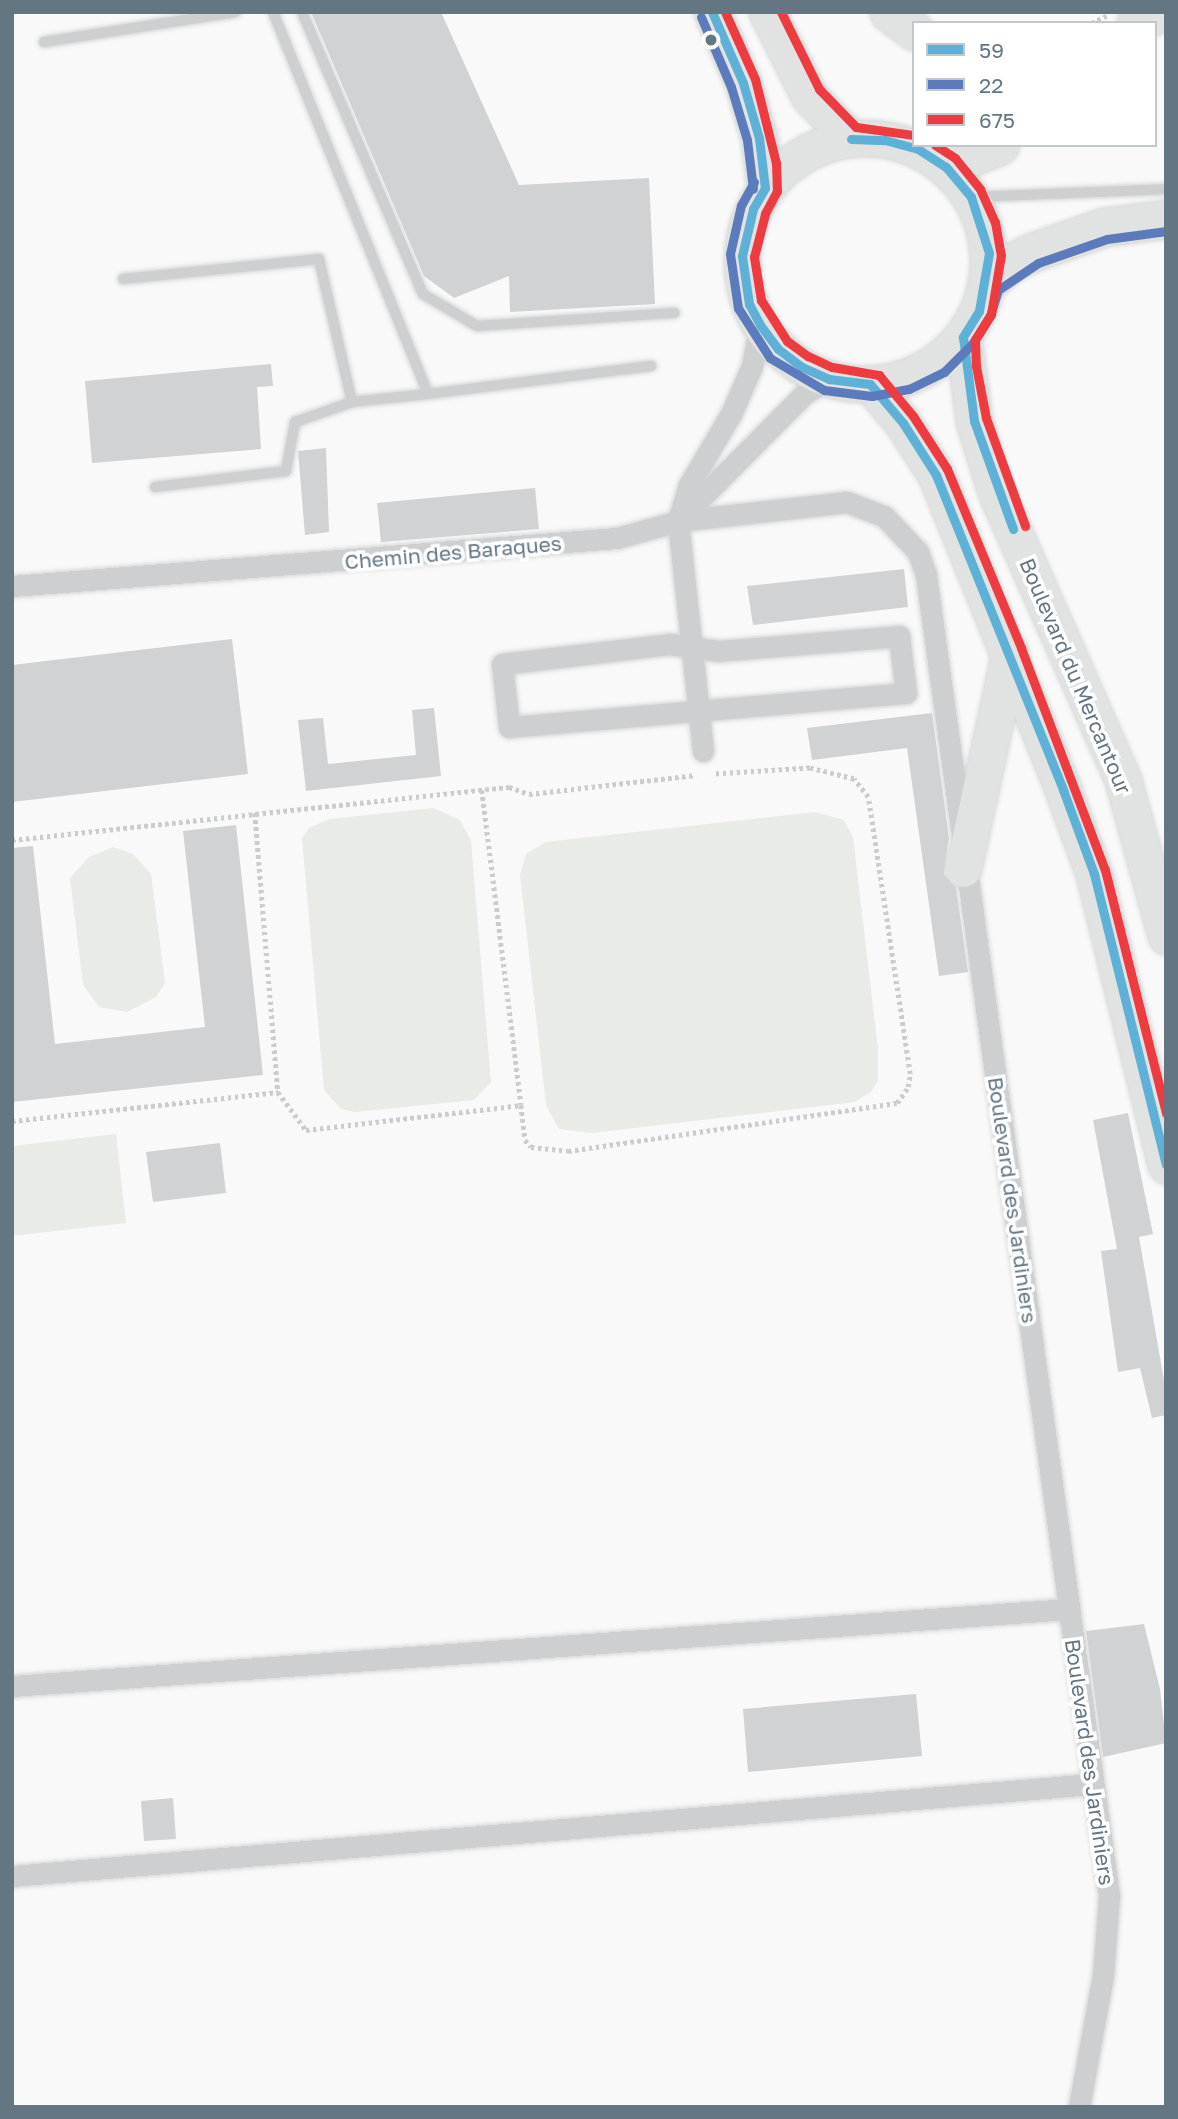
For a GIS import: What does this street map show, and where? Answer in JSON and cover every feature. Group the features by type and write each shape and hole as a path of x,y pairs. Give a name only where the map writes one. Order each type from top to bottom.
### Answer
{"highway":[{"path":"889,12 912,29"},
{"path":"946,167 963,164 996,147"},
{"path":"987,283 1009,264 1033,252 1104,227 1166,219"}],"main road":[{"path":"712,12 743,83 759,138 765,188"},
{"path":"767,12 796,77 820,109 852,139"},
{"path":"852,139 885,139 918,149 946,167 971,197 983,224 989,253 987,283 979,311 963,337 937,362 905,378 870,384 829,379 786,355 760,326 749,304 742,256 753,209 765,188 789,164 818,147 852,139"},
{"name":"Boulevard du Mercantour","path":"963,337 974,421 996,492 1123,780 1166,936"},
{"path":"870,384 903,424 936,475 1010,652 1094,874 1166,1165"},
{"path":"964,869 1010,652"}],"street":[{"path":"703,751 678,521 689,485 731,414 752,366 760,326"},
{"path":"678,521 805,393 829,379"},
{"name":"Boulevard des Jardiniers","path":"678,521 847,502 866,506 904,533 918,552 926,575 964,869 1109,1896 1109,1936 1079,2107"},
{"name":"Chemin des Baraques","path":"12,586 617,538 678,521"},
{"path":"899,636 906,693 509,727 502,664 691,645 718,651 899,636"},
{"path":"12,1686 1068,1609"},
{"path":"12,1875 1092,1784"}],"lane":[{"path":"44,42 236,12"},
{"path":"273,12 428,394"},
{"path":"302,12 423,294 477,326 675,313"},
{"path":"971,197 1166,189"},
{"path":"123,279 319,259 352,402"},
{"path":"155,487 286,471 295,422 352,402 651,366"}],"path":[{"path":"12,840 509,787 529,794 810,768 855,779 868,797 909,1074 908,1087 897,1103 568,1151 531,1146 525,1140 482,790"},
{"path":"255,813 278,1092 306,1130 521,1105"},
{"path":"12,1121 278,1092"}],"shaded area":[{"path":"434,808 460,820 471,841 491,1082 474,1100 355,1112 341,1109 324,1090 302,838 309,828 329,819"},
{"path":"815,812 844,820 853,837 878,1049 878,1081 871,1092 855,1102 592,1133 559,1129 546,1105 520,875 526,854 546,842"},
{"path":"113,847 133,854 151,874 165,983 156,997 127,1012 99,1007 83,985 70,878 89,857"},
{"path":"116,1134 126,1223 12,1236 12,1146"}],"building":[{"path":"311,12 441,12 519,185 649,178 655,304 510,312 509,276 454,298 424,276"},
{"path":"271,364 273,386 257,387 261,449 92,463 85,381"},
{"path":"326,448 329,532 305,535 298,451"},
{"path":"535,488 539,529 381,542 377,503"},
{"path":"904,569 908,607 753,625 747,586"},
{"path":"232,639 248,774 12,802 12,665"},
{"path":"434,708 441,776 306,791 298,720 323,718 328,764 416,755 412,710"},
{"path":"932,713 949,838 944,874 956,887 968,972 939,976 907,748 812,760 807,728"},
{"path":"236,825 263,1075 12,1102 12,848 33,846 55,1044 205,1027 183,831"},
{"path":"1128,1113 1153,1234 1139,1237 1166,1392 1166,1415 1152,1418 1140,1368 1118,1372 1101,1251 1117,1249 1093,1120"},
{"path":"220,1143 226,1193 153,1202 146,1152"},
{"path":"1144,1624 1160,1689 1166,1743 1103,1757 1086,1631"},
{"path":"916,1694 922,1756 748,1772 743,1709"},
{"path":"173,1798 176,1839 144,1841 141,1801"}],"transit line":[{"name":"59","path":"712,12 743,83 759,138 765,188"},
{"name":"675","path":"725,12 755,79 776,163 777,191 765,214 754,257 761,300 787,341 808,356 832,367 879,375 913,416 947,469 1021,648 1105,870 1166,1113"},
{"name":"675","path":"781,12 819,89 856,127 912,135"},
{"name":"22","path":"701,17 731,87 747,140 753,189"},
{"name":"59","path":"851,139 885,140 918,149 946,167 971,197 989,253 979,311 963,337"},
{"name":"675","path":"938,147 955,158 980,189 995,222 1001,255 991,314 975,340 976,366 986,418 1025,526"},
{"name":"22","path":"754,182 741,205 730,254 738,308 770,358 824,390 872,396 909,389 944,372 973,343 990,316 999,286"},
{"name":"59","path":"765,188 753,209 742,256 749,304 760,325 778,349 802,367 829,379 870,384"},
{"name":"22","path":"995,292 1038,263 1107,239 1166,231"},
{"name":"59","path":"963,337 974,421 1013,529"},
{"name":"59","path":"870,384 903,423 936,475 1063,790 1094,874 1166,1164"}]}
